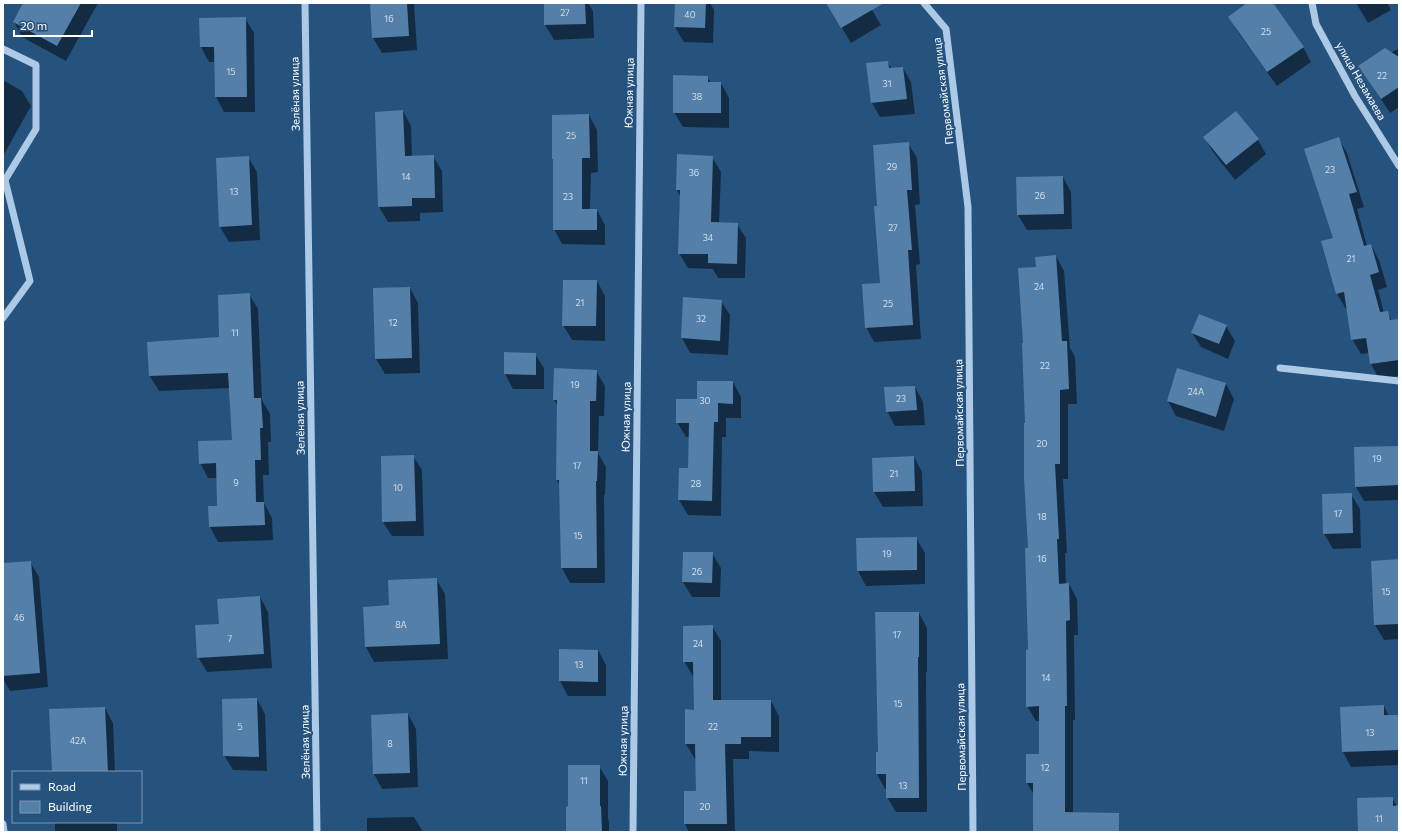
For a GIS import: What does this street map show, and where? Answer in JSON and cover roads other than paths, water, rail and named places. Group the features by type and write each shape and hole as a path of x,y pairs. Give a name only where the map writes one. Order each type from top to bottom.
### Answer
{"street":[{"name":"Зелёная улица","path":"305,3 318,832"},
{"name":"Южная улица","path":"633,832 641,3"},
{"name":"Первомайская улица","path":"924,3 946,28 968,207 973,832"},
{"name":"улица Незамаева","path":"1312,3 1316,24 1355,96 1399,166"},
{"path":"3,49 36,65 36,129 5,180 30,281 3,318"},
{"path":"1280,368 1399,381"},
{"path":"3,824 4,832"}]}
